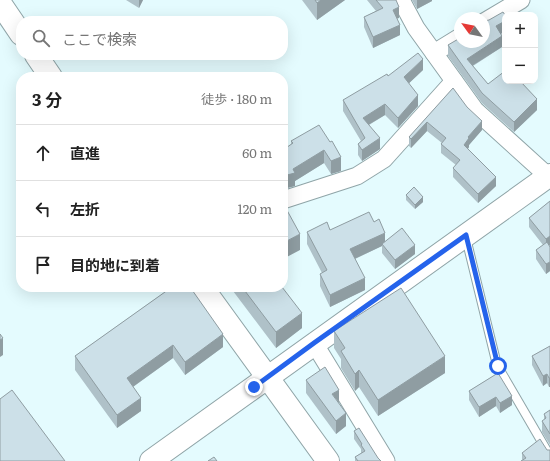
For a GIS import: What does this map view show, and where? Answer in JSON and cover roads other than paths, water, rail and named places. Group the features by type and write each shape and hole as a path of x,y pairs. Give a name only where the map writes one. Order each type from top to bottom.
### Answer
{"street":[{"path":"151,461 549,176 475,110 416,28 401,0"},
{"path":"490,18 521,0"},
{"path":"0,3 16,27"},
{"path":"434,53 454,41"},
{"path":"39,60 48,72"},
{"path":"288,198 357,176 384,159 454,81"},
{"path":"206,292 328,461"},
{"path":"314,343 386,461"}],"lane":[{"path":"466,235 498,366 550,456"}]}
